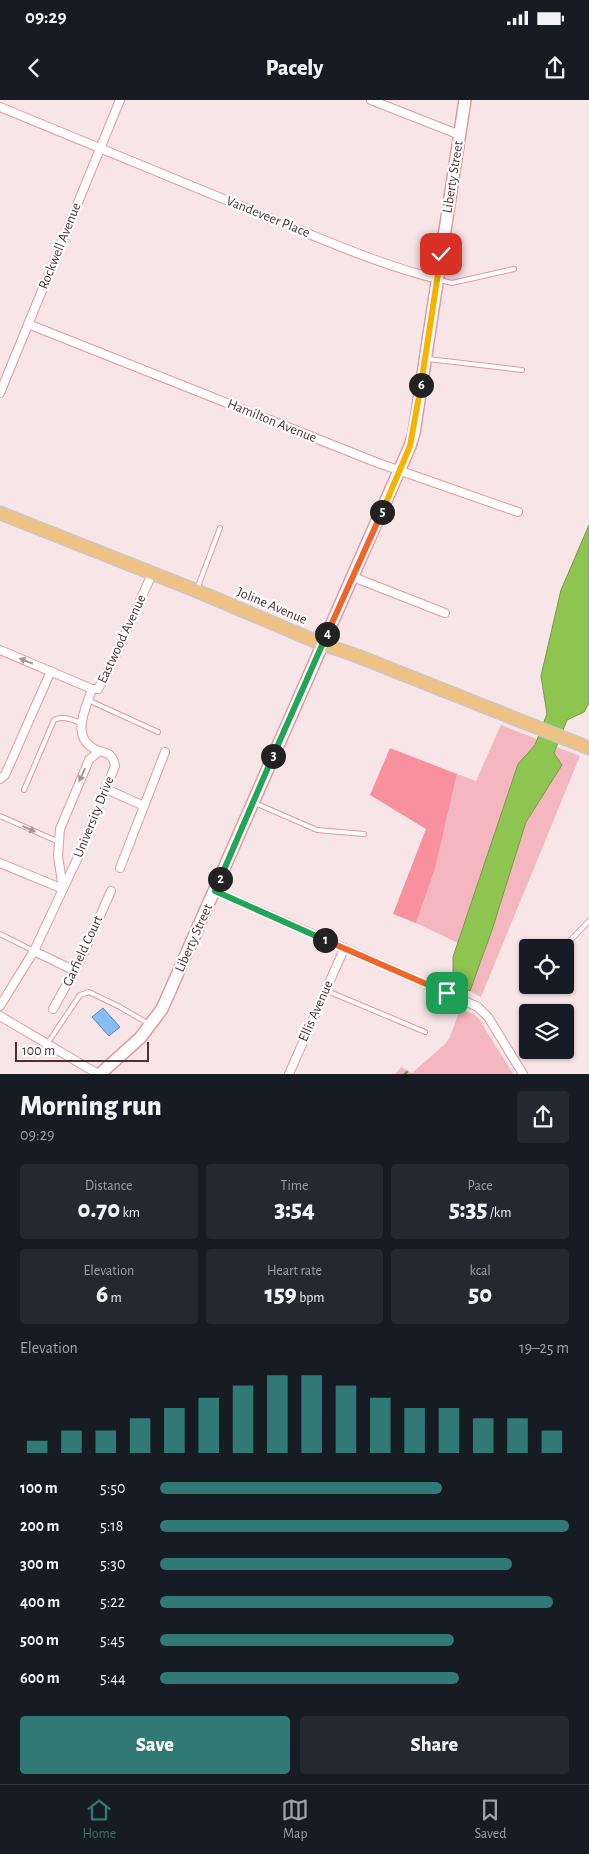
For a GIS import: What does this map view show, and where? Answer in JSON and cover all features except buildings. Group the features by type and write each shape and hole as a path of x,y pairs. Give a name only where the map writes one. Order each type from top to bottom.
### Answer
{"main road":[{"name":"Joline Avenue","path":"0,514 197,591 322,644 589,748"}],"street":[{"name":"Rockwell Avenue","path":"0,393 120,100"},
{"path":"371,100 460,135"},
{"name":"Liberty Street","path":"99,1074 140,1038 162,1009 400,470 414,433 465,100"},
{"name":"Vandeveer Place","path":"0,107 100,148 138,166 352,251 420,275 438,279"},
{"name":"Hamilton Avenue","path":"28,324 341,449 518,512"},
{"name":"Eastwood Avenue","path":"0,650 92,689 98,689 152,574"},
{"path":"352,577 445,613"},
{"path":"0,779 5,775 51,671"},
{"path":"80,723 92,689"},
{"name":"University Drive","path":"0,1006 34,951 79,855 115,766 113,758 108,753 93,748 86,741 80,723"},
{"name":"University Drive","path":"63,889 58,856 60,829 89,760 99,751"},
{"path":"120,868 165,752"},
{"path":"106,789 144,806"},
{"path":"0,863 63,889"},
{"name":"Garfield Court","path":"53,1009 75,971 111,891"},
{"path":"215,891 478,1008 488,1017 523,1074"},
{"name":"Ellis Avenue","path":"289,1074 344,949"},
{"path":"34,951 75,971"},
{"path":"0,1016 99,1074"}],"lane":[{"path":"438,279 452,283 514,269"},
{"path":"426,358 522,370"},
{"path":"197,591 220,528"},
{"path":"88,700 158,732"},
{"path":"24,790 54,720 63,717 80,723"},
{"path":"253,802 317,830 364,834"},
{"path":"0,816 59,842"},
{"path":"571,939 589,921"},
{"path":"0,934 34,951"},
{"path":"326,990 425,1032"},
{"path":"47,1044 80,995 89,992 151,1025"}],"shaded area":[{"path":"589,525 589,703 584,712 567,720 554,753 562,765 526,822 492,930 470,991 453,984 453,957 518,764 535,745 547,714 541,676 561,590"},
{"path":"501,725 537,739 535,745 518,764 458,943 416,923 435,869 457,774 476,781"},
{"path":"557,747 580,756 481,997 470,991 492,930 526,822 562,765 554,753"},
{"path":"390,748 457,774 435,869 416,923 393,914 426,829 370,795"},
{"path":"460,1009 475,1015 479,1019 513,1074 395,1074 401,1067 412,1073 445,1044 450,1037"}],"route":[{"path":"441,254 414,433 410,446 215,891 447,993"}]}
